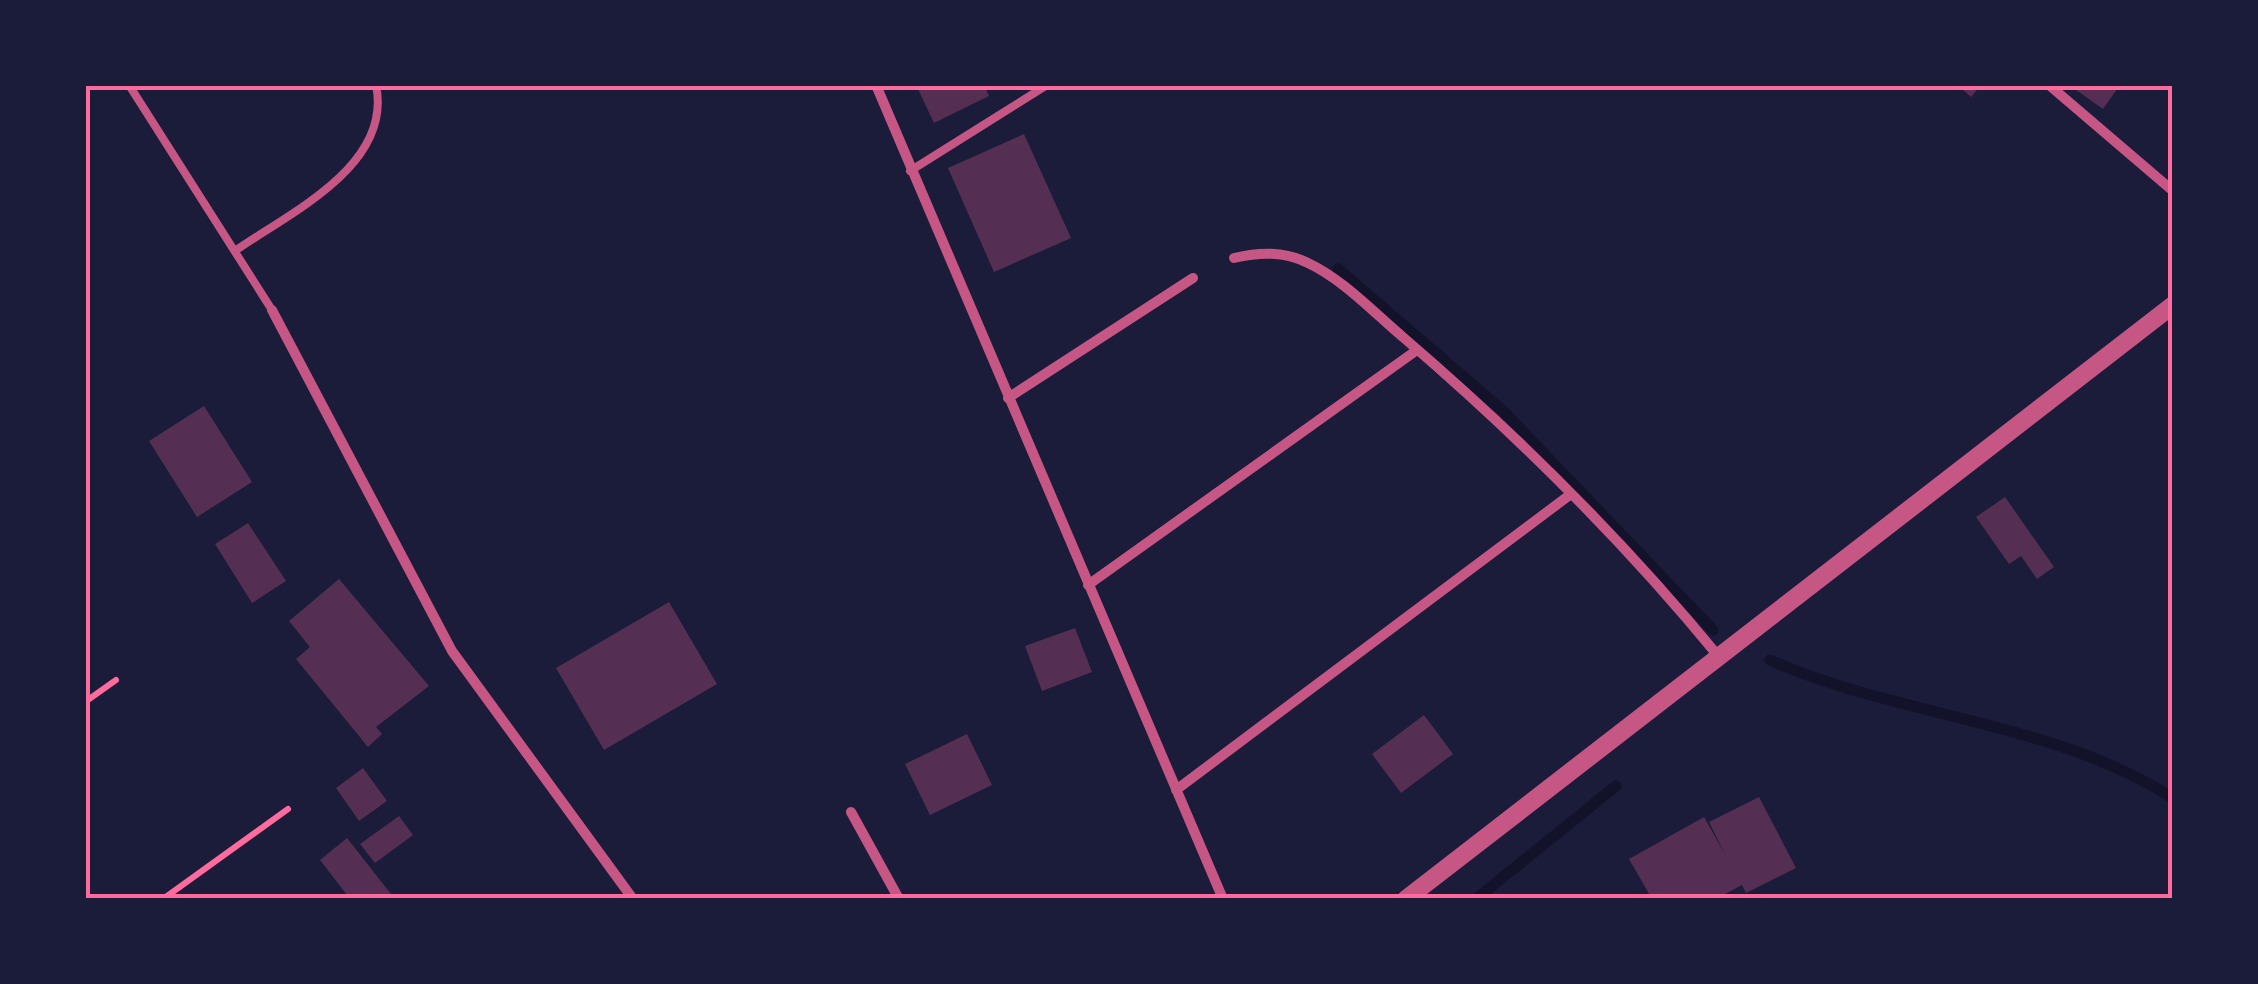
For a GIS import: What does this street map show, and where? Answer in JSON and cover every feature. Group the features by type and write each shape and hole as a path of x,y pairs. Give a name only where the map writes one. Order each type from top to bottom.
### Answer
{"street":[{"path":"876,85 1224,899"},
{"path":"2048,85 2173,191"},
{"path":"1234,258 1259,252 1309,263 1417,350 1572,494 1719,657"},
{"path":"1008,398 1194,278"},
{"path":"1406,899 2173,305"},
{"path":"272,310 452,651 633,899"},
{"path":"1088,584 1417,350"},
{"path":"1176,790 1572,494"},
{"path":"850,812 899,899"}],"lane":[{"path":"129,85 272,310"},
{"path":"235,250 335,182 356,160 371,136 376,85"},
{"path":"910,171 1047,85"}],"path":[{"path":"85,702 116,680"},
{"path":"162,899 288,808"}],"building":[{"path":"916,85 984,85 989,96 934,123"},
{"path":"1958,85 1981,85 1971,97"},
{"path":"2069,85 2120,85 2103,109"},
{"path":"1024,134 1071,238 994,272 948,168"},
{"path":"204,406 252,482 197,517 149,441"},
{"path":"2005,497 2054,567 2037,579 2021,556 2009,564 1976,517"},
{"path":"248,523 286,581 252,603 215,544"},
{"path":"339,579 429,686 376,727 382,734 368,747 296,659 310,647 289,621"},
{"path":"669,602 717,684 604,750 556,668"},
{"path":"1075,628 1092,672 1042,691 1025,646"},
{"path":"1424,715 1453,754 1401,793 1372,754"},
{"path":"967,734 992,785 930,815 905,764"},
{"path":"363,768 387,801 359,821 336,788"},
{"path":"1759,797 1796,868 1746,893 1742,885 1716,899 1652,899 1629,859 1704,817 1725,854 1709,822"},
{"path":"399,816 413,835 375,863 360,844"},
{"path":"347,838 395,899 350,899 320,860"}],"waterway":[{"path":"1338,269 1502,410 1713,630"},
{"path":"1770,660 1871,695 2077,752 2126,772 2173,798"},
{"path":"1476,899 1616,786"}]}
